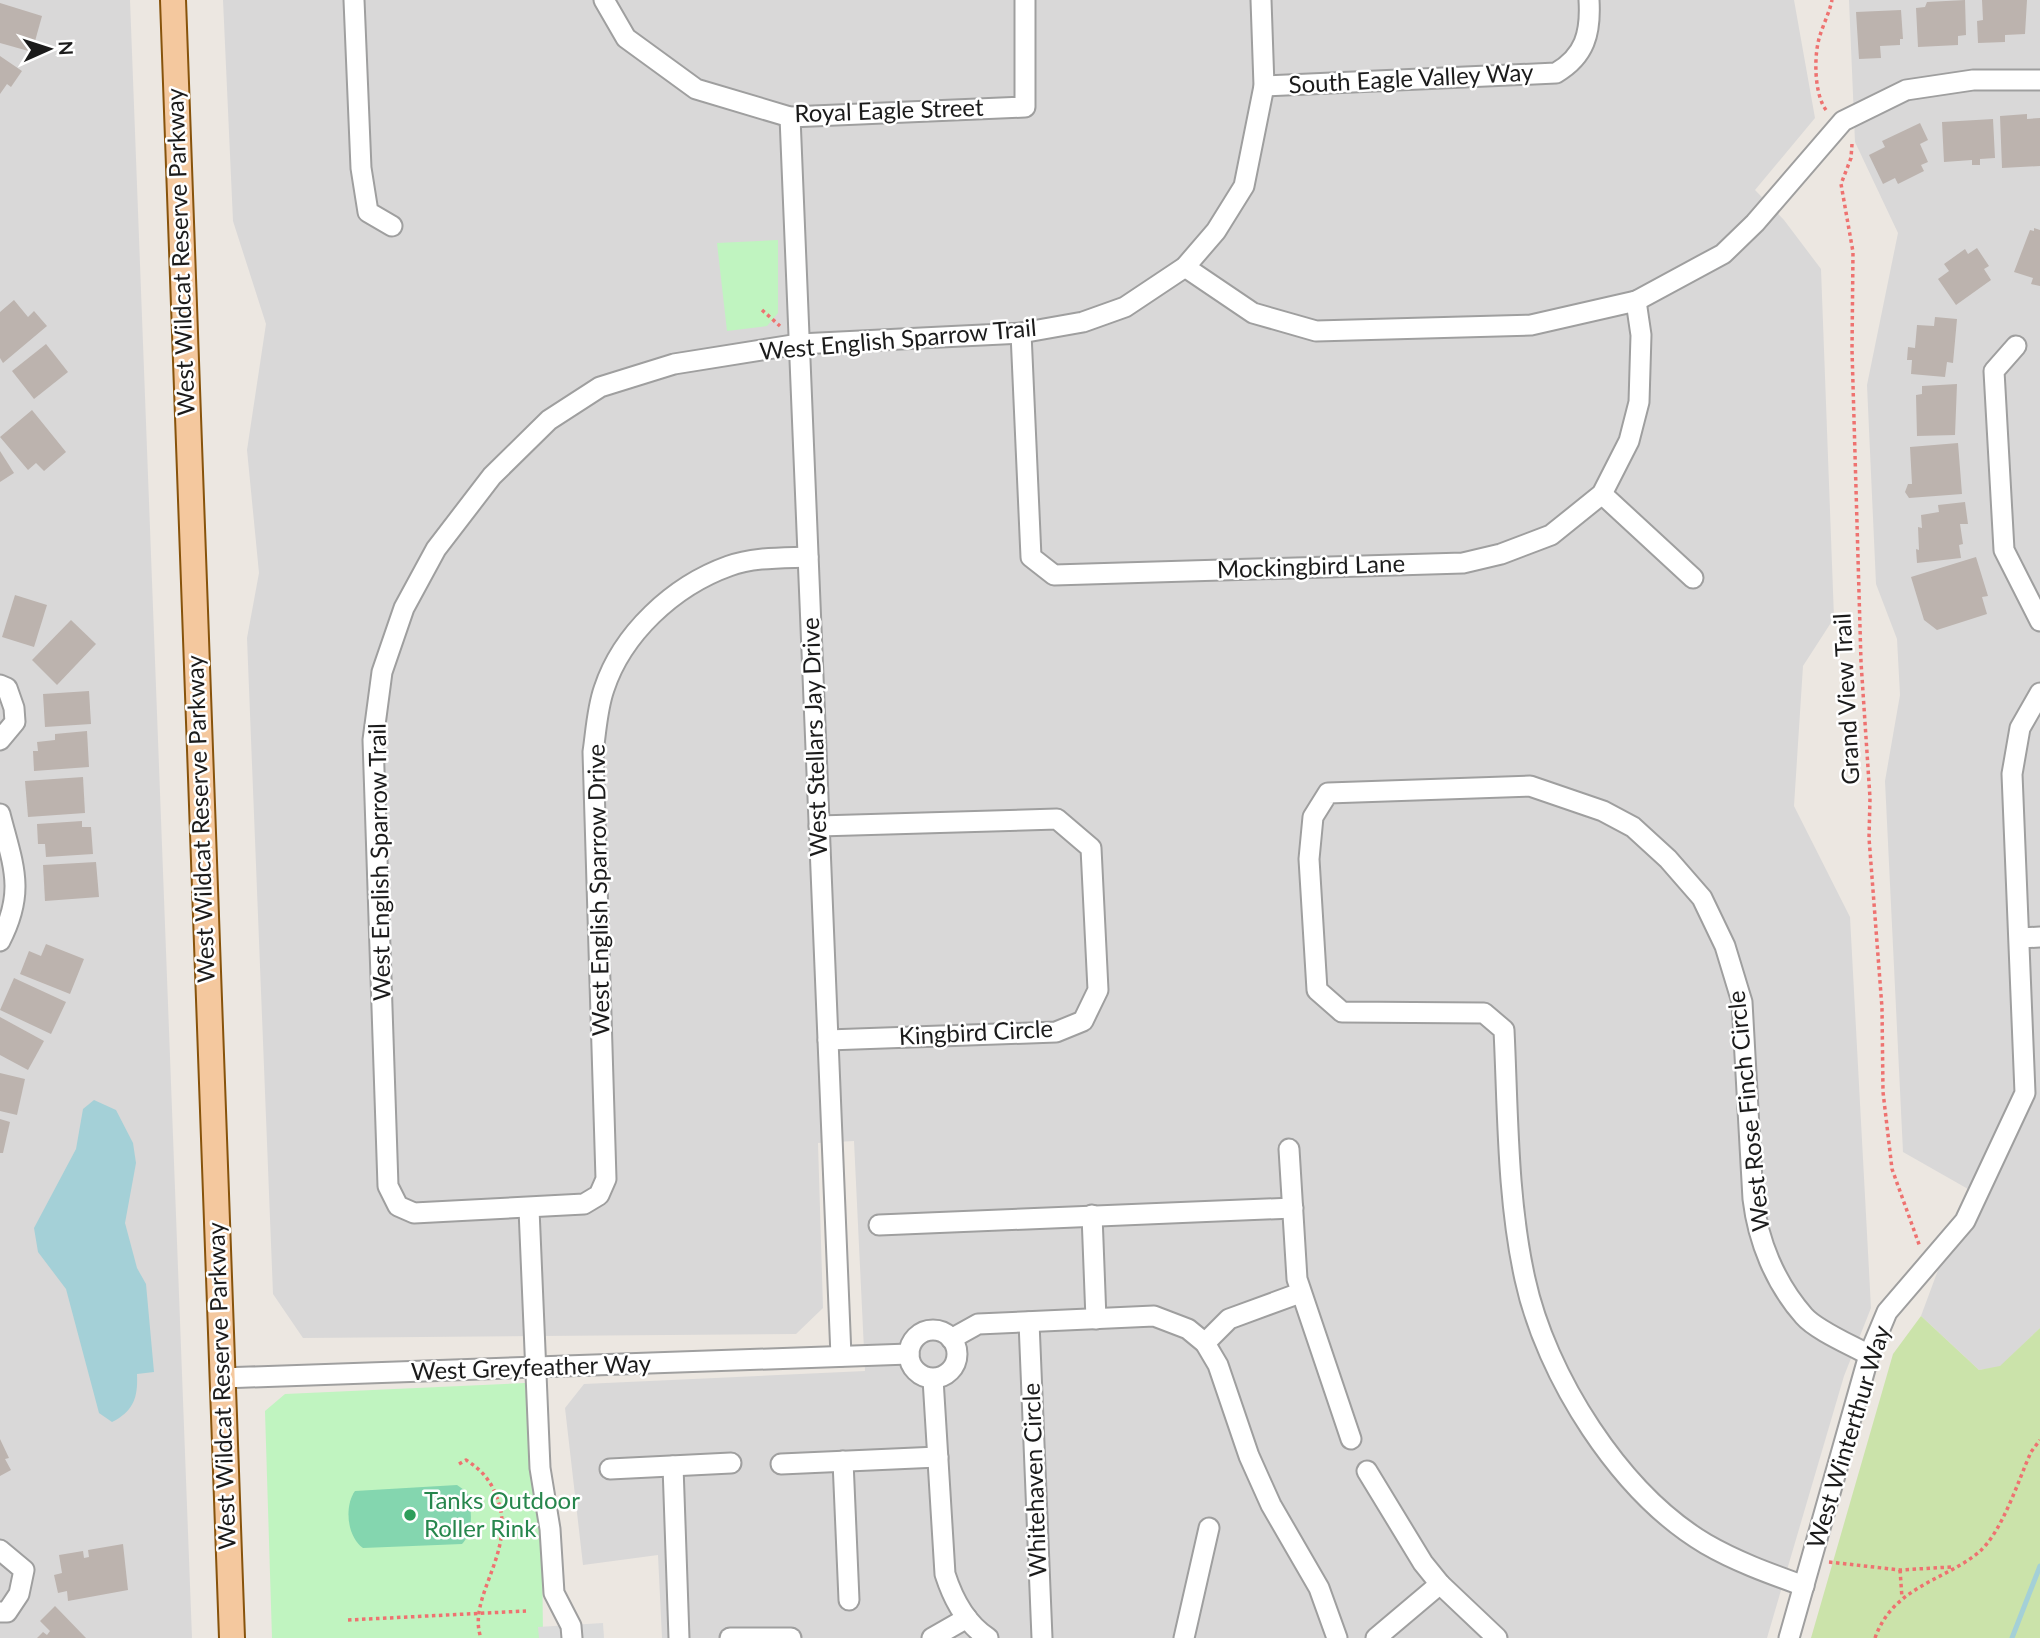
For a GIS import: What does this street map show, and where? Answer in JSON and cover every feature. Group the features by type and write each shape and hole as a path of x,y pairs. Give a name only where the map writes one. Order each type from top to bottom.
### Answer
{"main road":[{"name":"West Wildcat Reserve Parkway","path":"173,0 232,1638"}],"street":[{"path":"354,0 361,168 368,212 392,226"},
{"name":"Royal Eagle Street","path":"604,0 626,38 696,89 790,117 1025,107 1026,0"},
{"name":"West English Sparrow Trail","path":"529,1209 414,1213 398,1206 388,1186 373,740 382,672 404,608 436,549 492,475 549,420 600,387 674,363 799,344 1021,333 1083,322 1125,307 1185,267 1216,231 1244,186 1264,86 1261,0"},
{"name":"South Eagle Valley Way","path":"1264,86 1556,73 1575,62 1590,25 1589,0"},
{"path":"1185,267 1253,313 1316,331 1531,325 1636,301 1723,254 1755,223 1843,121 1906,90 1973,80 2040,80"},
{"name":"West Stellars Jay Drive","path":"790,117 841,1356"},
{"name":"Mockingbird Lane","path":"1021,333 1031,557 1054,575 1463,563 1501,554 1551,535 1602,494 1629,441 1639,402 1641,335 1636,301"},
{"path":"2016,345 1994,371 2004,550 2040,621"},
{"path":"1602,494 1693,578"},
{"name":"West English Sparrow Drive","path":"529,1209 584,1204 598,1195 606,1179 593,752 603,690 626,642 673,596 729,566 766,559 808,557"},
{"path":"0,685 7,688 14,708 15,722 0,740"},
{"name":"West Winterthur Way","path":"1788,1638 1869,1354 1887,1312 1965,1220 2025,1093 2030,937 2012,774 2020,728 2040,693"},
{"name":"West Rose Finch Circle","path":"1804,1586 1758,1570 1705,1544 1650,1500 1595,1435 1556,1373 1525,1279 1509,1139 1504,1030 1484,1013 1342,1013 1317,990 1309,859 1313,817 1328,793 1530,786 1633,827 1668,859 1702,898 1726,946 1742,1002 1753,1199 1756,1223 1769,1263 1805,1318 1869,1354"},
{"path":"0,814 13,866 17,903 0,941"},
{"name":"Kingbird Circle","path":"819,826 1057,819 1091,848 1098,990 1083,1021 1056,1032 828,1040"},
{"path":"1289,1149 1300,1293 1351,1439"},
{"path":"879,1225 1293,1208"},
{"path":"529,1209 540,1468 550,1529 554,1593 571,1626 572,1638"},
{"path":"1092,1215 1096,1319"},
{"path":"1205,1343 1229,1318 1300,1293"},
{"path":"951,1339 978,1324 1154,1316 1188,1329 1205,1343 1218,1365 1249,1456 1270,1505 1319,1588 1337,1638"},
{"name":"Whitehaven Circle","path":"1029,1322 1042,1638"},
{"path":"942,1332 951,1339 956,1350 956,1360 950,1371 933,1379 918,1374 910,1364 911,1343 922,1333 942,1332"},
{"path":"841,1356 909,1354"},
{"name":"West Greyfeather Way","path":"222,1378 841,1356"},
{"path":"933,1379 944,1574 952,1597 967,1618 988,1638"},
{"path":"781,1464 938,1457"},
{"path":"843,1461 849,1600"},
{"path":"610,1469 731,1463"},
{"path":"673,1466 679,1638"},
{"path":"1367,1471 1423,1563 1440,1584 1497,1638"},
{"path":"1184,1638 1209,1528"},
{"path":"0,1550 24,1570 19,1594 6,1612 0,1612"},
{"path":"1376,1638 1440,1584"},
{"path":"932,1638 967,1618"},
{"path":"730,1638 791,1638"}],"path":[{"path":"1826,110 1819,87 1817,46 1832,0"},
{"name":"Grand View Trail","path":"1852,144 1851,158 1841,184 1853,252 1852,349 1861,662 1870,798 1869,838 1882,1008 1883,1092 1892,1169 1922,1251"},
{"path":"1875,1638 1902,1598 1977,1554 1991,1539 2031,1452 2040,1440"},
{"path":"459,1464 466,1460 480,1469 495,1489 504,1522 501,1551 478,1613 481,1638"},
{"path":"1811,1560 1900,1570 1953,1567"},
{"path":"1900,1570 1902,1598"},
{"path":"348,1620 526,1611"}],"shaded area":[{"path":"0,0 130,0 192,1638 0,1638"},
{"path":"223,0 1794,0 1815,118 1755,190 1784,220 1821,269 1834,618 1803,666 1794,806 1850,917 1871,1308 1844,1376 1767,1638 662,1638 658,1555 583,1565 565,1408 584,1384 865,1371 854,1141 818,1143 823,1308 796,1334 303,1338 273,1294 247,638 259,573 247,450 266,324 233,221"},
{"path":"1849,0 2040,0 2040,1328 2000,1367 1979,1370 1921,1316 1968,1189 1903,1152 1885,781 1900,695 1897,639 1876,584 1867,385 1898,233 1855,142"},
{"path":"603,1623 604,1638 539,1638 538,1627"}],"green space":[{"path":"778,240 778,313 767,326 727,331 717,243"},
{"path":"1921,1316 1979,1370 2000,1366 2040,1328 2040,1638 1811,1638 1893,1354"},
{"path":"525,1383 542,1546 543,1638 272,1638 265,1411 285,1394"},
{"name":"Tanks Outdoor Roller Rink","path":"457,1485 467,1492 471,1512 469,1533 462,1544 363,1548 353,1537 348,1513 355,1491"}],"water":[{"path":"94,1100 116,1110 133,1143 136,1163 125,1223 137,1268 146,1284 154,1372 137,1374 137,1390 130,1408 112,1422 99,1413 66,1289 38,1252 34,1228 76,1149 83,1109"}],"building":[{"path":"1965,0 1966,35 1958,36 1958,45 1918,47 1916,8 1925,7 1927,2"},
{"path":"1982,0 2027,0 2025,34 2005,35 2005,42 1978,43 1977,21 1983,20"},
{"path":"0,3 42,16 32,52 0,43"},
{"path":"1901,10 1903,39 1900,39 1900,45 1880,46 1881,58 1859,59 1856,12"},
{"path":"0,56 22,71 11,87 7,84 0,94"},
{"path":"2027,114 2027,119 2040,118 2040,166 2002,168 2000,116"},
{"path":"1993,119 1995,158 1980,159 1980,165 1972,165 1972,160 1944,162 1942,122"},
{"path":"1920,123 1928,140 1920,144 1928,162 1921,165 1924,171 1898,184 1895,178 1883,184 1869,155 1885,147 1882,141"},
{"path":"2034,228 2040,230 2040,286 2031,284 2033,278 2014,272 2030,230 2034,231"},
{"path":"1977,248 1989,266 1984,269 1991,280 1956,305 1938,279 1949,271 1944,264 1965,249 1968,254"},
{"path":"14,300 28,317 34,311 47,326 3,363 0,358 0,312"},
{"path":"1935,317 1957,319 1953,363 1947,362 1945,377 1911,374 1912,360 1907,360 1908,347 1915,348 1917,325 1934,326"},
{"path":"46,344 68,372 34,399 12,371"},
{"path":"1957,384 1955,435 1917,436 1916,395 1922,394 1922,386"},
{"path":"32,410 66,452 44,471 36,463 28,470 0,437"},
{"path":"1958,443 1962,494 1909,498 1905,492 1908,484 1912,484 1910,447"},
{"path":"0,451 14,473 0,482"},
{"path":"1965,502 1968,524 1960,524 1963,544 1959,545 1961,558 1917,563 1916,549 1919,550 1918,527 1922,528 1921,515 1939,512 1938,505"},
{"path":"1976,557 1988,596 1982,597 1987,614 1937,630 1924,620 1911,577"},
{"path":"15,595 47,605 34,647 2,637"},
{"path":"71,620 96,644 57,685 32,660"},
{"path":"89,691 91,724 45,727 43,694"},
{"path":"87,731 89,767 34,771 33,751 38,751 37,742 55,740 55,734"},
{"path":"83,777 85,813 28,817 25,781"},
{"path":"82,821 82,827 91,827 93,854 46,857 45,844 38,844 37,824"},
{"path":"96,862 99,897 45,901 43,865"},
{"path":"46,944 84,959 70,994 20,974 29,951 41,956"},
{"path":"14,978 66,1002 51,1034 0,1010"},
{"path":"0,1017 44,1041 28,1070 0,1055"},
{"path":"0,1073 25,1079 17,1115 0,1111"},
{"path":"0,1119 10,1122 3,1153 0,1153"},
{"path":"0,1439 9,1458 5,1459 11,1470 0,1476"},
{"path":"123,1544 128,1590 68,1601 67,1591 58,1593 54,1575 62,1573 59,1555 83,1551 84,1558 89,1557 88,1550"},
{"path":"55,1606 86,1638 37,1638 43,1632 47,1635 50,1631 40,1621"}],"waterway":[{"path":"2012,1638 2040,1566"}],"place":[{"name":"Tanks Outdoor Roller Rink","path":"410,1515"}]}
